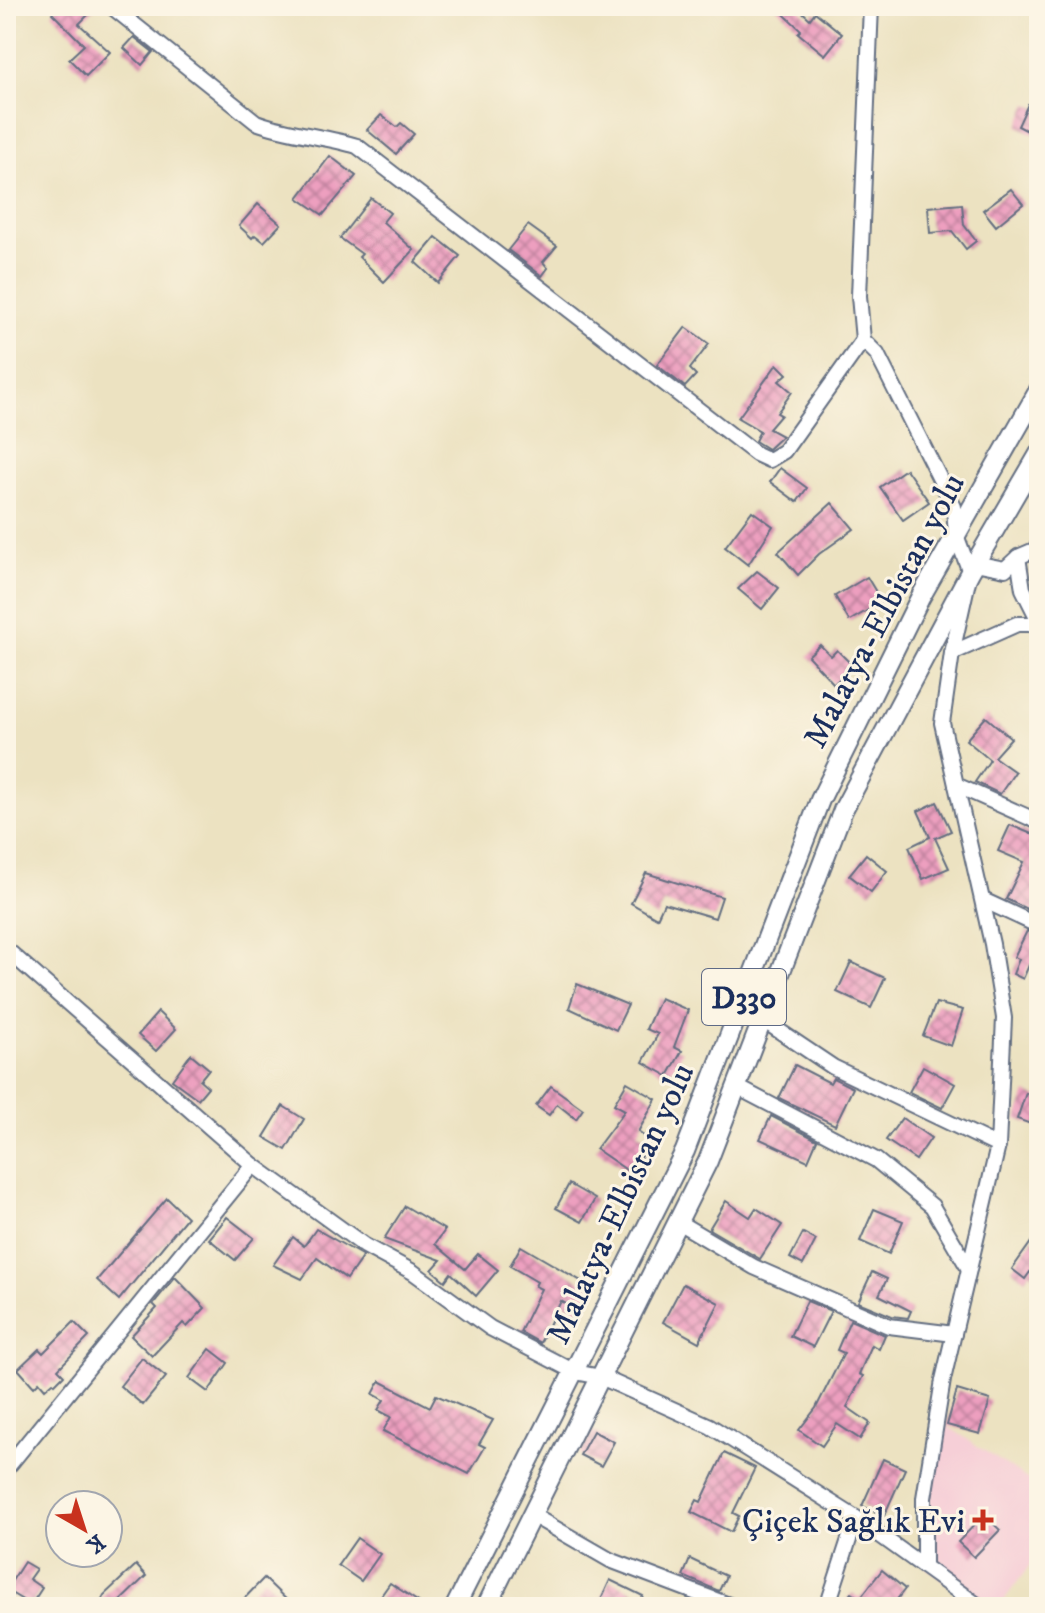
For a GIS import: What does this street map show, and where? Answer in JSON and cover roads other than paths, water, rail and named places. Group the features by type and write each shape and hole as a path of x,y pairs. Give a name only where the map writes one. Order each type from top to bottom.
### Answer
{"main road":[{"name":"Malatya-Elbistan yolu","path":"455,1607 685,1151 820,800 920,598 1039,390"},
{"name":"Malatya-Elbistan yolu","path":"486,1607 708,1161 843,810 972,567 1039,454"}],"street":[{"path":"111,6 256,122 278,131 314,134 357,146 756,454 769,460 784,451 863,340"},
{"path":"871,6 859,296 863,340 877,354 954,507 956,535 972,567 952,653 942,723 983,900 1004,1018 998,1146 954,1334 924,1498 924,1566"},
{"path":"972,567 1005,569 1018,557 1039,548"},
{"path":"952,653 1017,624 1039,622 1023,589 1018,557"},
{"path":"956,785 1039,822"},
{"path":"983,900 1039,926"},
{"path":"6,949 253,1165 365,1246 413,1272 490,1328 575,1372 601,1377 710,1426 856,1518 980,1607"},
{"path":"763,1020 833,1067 998,1146"},
{"path":"737,1087 876,1160 932,1206 969,1269"},
{"path":"6,1469 253,1165"},
{"path":"678,1222 754,1267 889,1326 954,1334"},
{"path":"532,1515 610,1560 734,1607"},
{"path":"827,1607 856,1518"}],"place":[{"name":"Çiçek Sağlık Evi","path":"983,1520"}]}
